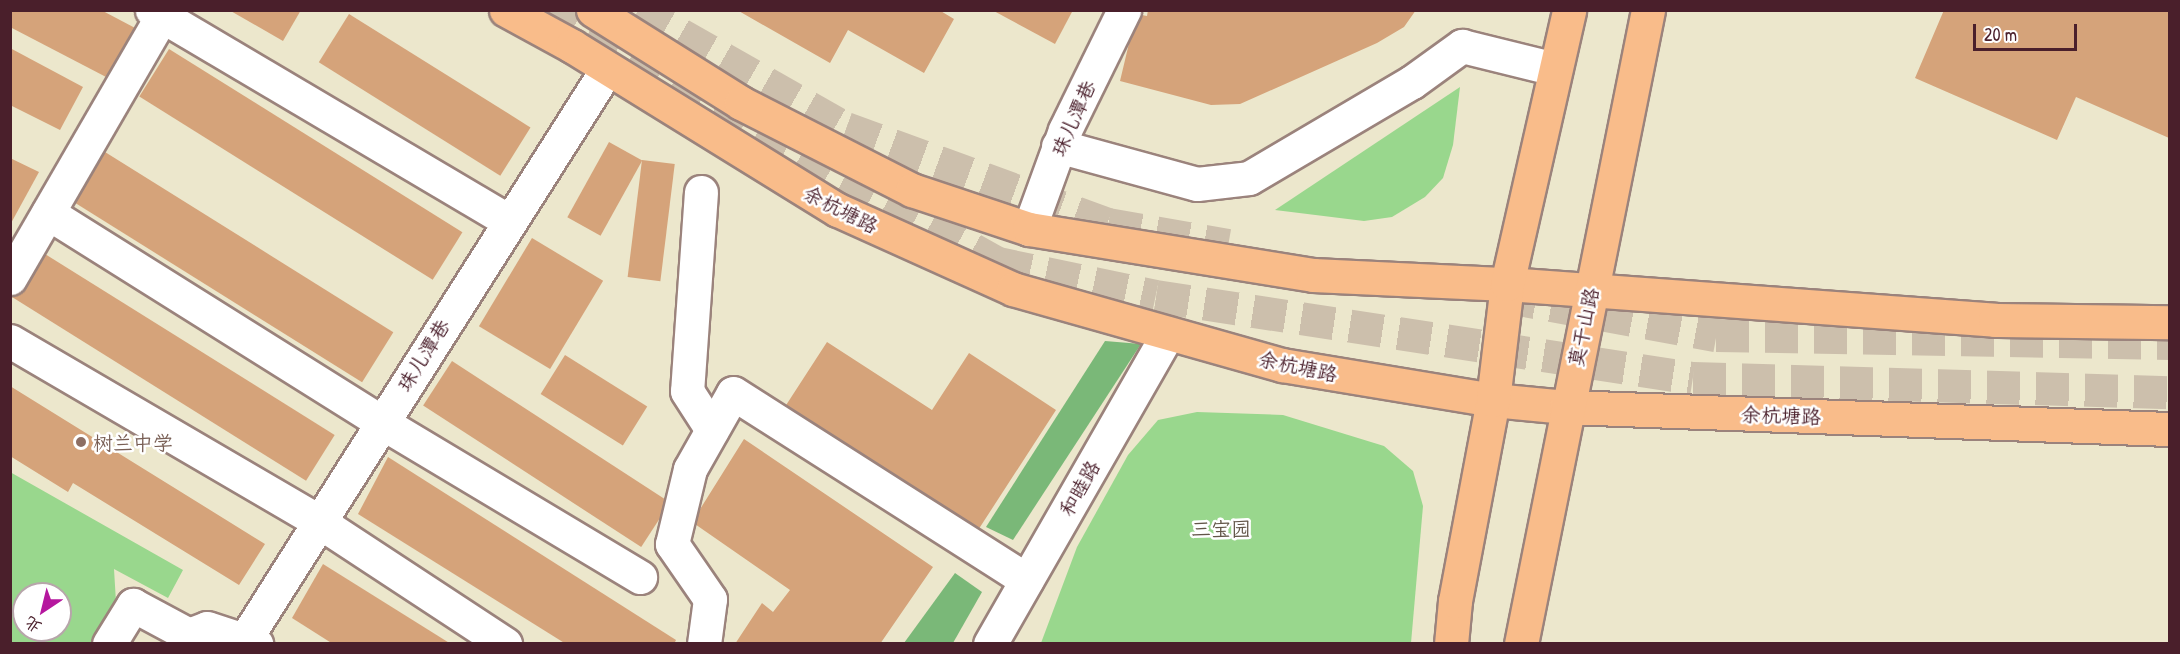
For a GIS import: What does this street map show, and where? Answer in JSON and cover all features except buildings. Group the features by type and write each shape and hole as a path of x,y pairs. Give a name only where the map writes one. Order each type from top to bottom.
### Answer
{"main road":[{"name":"余杭塘路","path":"506,10 838,210 1012,289 1282,365 1493,400 1566,407 2169,429"},
{"path":"593,10 741,103 912,190 1029,229 1313,275 1507,284 1591,293 1995,320 2169,322"},
{"path":"1451,644 1493,400 1507,284 1569,10"},
{"name":"莫干山路","path":"1521,644 1566,407 1648,10"}],"street":[{"name":"珠儿潭巷","path":"1029,229 1059,146 1124,10"},
{"path":"11,276 157,13 509,221"},
{"path":"1059,146 1197,184 1249,178 1412,82 1462,46 1555,69"},
{"name":"珠儿潭巷","path":"248,642 318,521 607,69"},
{"path":"700,192 687,391 712,430"},
{"path":"48,213 381,422 640,578"},
{"name":"和睦路","path":"990,644 1168,333"},
{"path":"10,341 318,521 505,644"},
{"path":"704,644 710,599 672,544 690,469 733,393 1026,580"},
{"path":"110,644 134,605 190,639 207,628 248,642"}],"green space":[{"path":"1460,87 1453,145 1443,178 1425,197 1392,217 1364,221 1275,210"},
{"path":"1105,341 1141,344 1013,540 986,527"},
{"name":"三宝园","path":"1197,412 1283,415 1384,446 1413,471 1423,506 1411,643 1041,643 1077,547 1128,455 1158,420"},
{"path":"10,472 183,570 168,598 114,569 116,602 93,643 11,643"},
{"path":"955,573 982,592 953,643 904,643"}],"tunnel":[{"path":"545,10 998,263 1156,296 1693,378 2170,392"},
{"path":"638,10 846,128 1108,224 1228,245"},
{"path":"1503,296 1716,335 2170,343"}],"place":[{"name":"树兰中学","path":"81,442"}]}
